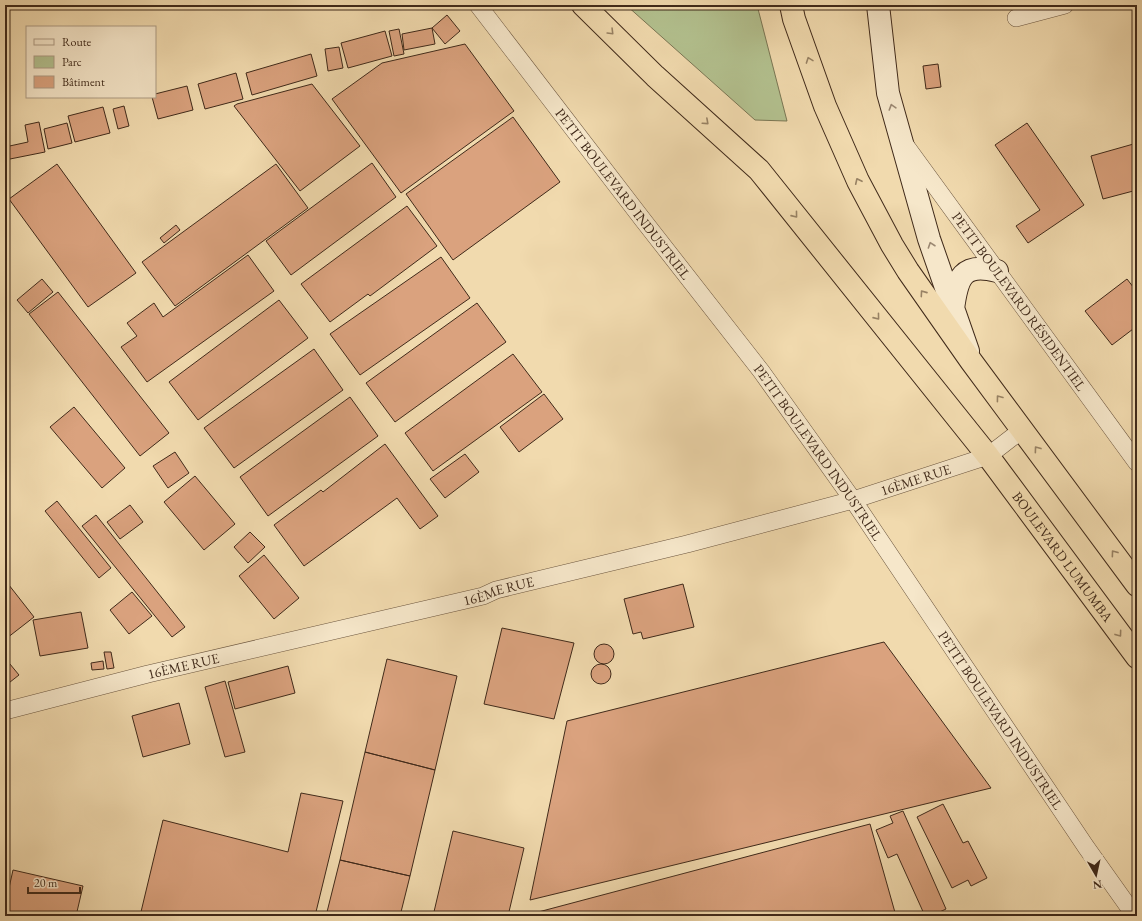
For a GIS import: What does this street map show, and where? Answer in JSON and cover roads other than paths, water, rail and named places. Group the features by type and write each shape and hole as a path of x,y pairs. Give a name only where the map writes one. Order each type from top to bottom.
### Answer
{"highway":[{"name":"BOULEVARD LUMUMBA","path":"583,5 655,76 759,170 988,456 1137,658"},
{"path":"791,5 794,19 825,106 858,181 892,245 908,271 971,361 1137,585"}],"main road":[{"path":"878,5 888,93 929,239 971,361"},
{"path":"953,309 955,292 960,280 966,273 974,269 984,268 997,271"}],"street":[{"name":"PETIT BOULEVARD INDUSTRIEL","path":"478,5 761,371 853,500 1086,847 1135,916"},
{"path":"1016,18 1065,5"},
{"name":"PETIT BOULEVARD RÉSIDENTIEL","path":"901,139 1137,463"},
{"name":"16ÈME RUE","path":"5,711 148,674 483,596 496,590 687,544 853,500 988,456 1023,430"}]}
